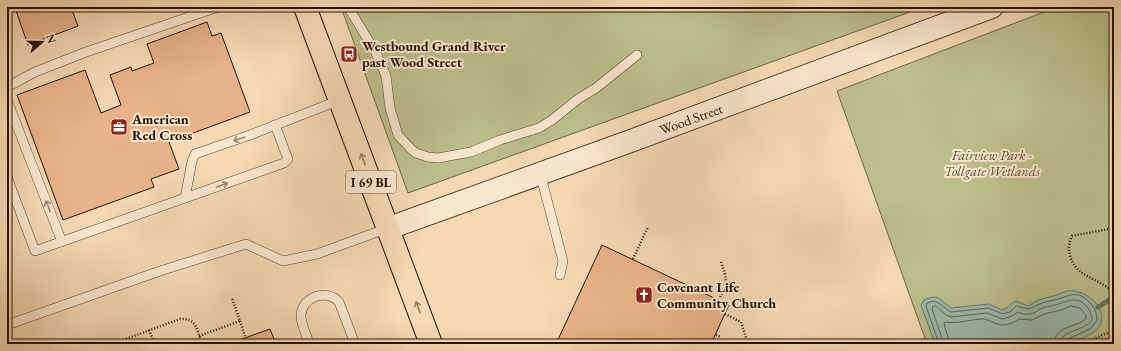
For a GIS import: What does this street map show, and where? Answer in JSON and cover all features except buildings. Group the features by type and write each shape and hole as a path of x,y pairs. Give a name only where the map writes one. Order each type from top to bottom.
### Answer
{"main road":[{"name":"I 69 BL","path":"305,7 389,228 431,344"}],"street":[{"name":"Wood Street","path":"389,228 992,7"}],"lane":[{"path":"7,87 35,72 86,52 218,7"},
{"path":"348,7 376,51 386,76 390,108 398,135 416,153 428,157 438,158 471,152 500,140 539,128 552,120 578,99 603,83 637,55"},
{"path":"7,100 62,242"},
{"path":"185,198 192,161 195,154 340,100"},
{"path":"7,177 35,251 287,161 288,159 275,125"},
{"path":"540,173 563,261 560,275"},
{"path":"7,325 160,271 246,244 283,260 318,254 389,228"},
{"path":"309,344 302,322 302,311 304,305 318,296 326,295 336,298 339,302 355,344"}],"path":[{"path":"633,259 648,227"},
{"path":"1113,292 1099,282 1089,278 1075,267 1068,250 1069,241 1072,236 1114,228"},
{"path":"720,300 726,284 726,276 721,262"},
{"path":"232,298 245,336"},
{"path":"725,314 741,322 748,344"},
{"path":"112,344 121,342 180,319 187,319 192,321 195,325 202,344"},
{"path":"199,336 240,321"},
{"path":"149,330 156,344"},
{"path":"1082,344 1114,330"},
{"path":"716,335 720,337"}],"green space":[{"path":"341,7 924,7 408,193"},
{"name":"Fairview Park - Tollgate Wetlands","path":"1057,7 1114,7 1114,344 927,344 837,91"}],"water":[{"path":"1066,291 1076,291 1085,294 1092,299 1098,306 1101,314 1101,322 1097,329 1089,335 1062,345 935,344 921,305 924,300 936,297 951,308 989,304 1002,310 1016,301 1028,306 1038,300"}],"waterway":[{"path":"1098,307 1114,297"}],"place":[{"name":"Westbound Grand River past Wood Street","path":"349,54"},
{"name":"American Red Cross","path":"119,127"},
{"name":"Covenant Life Community Church","path":"644,295"}]}
